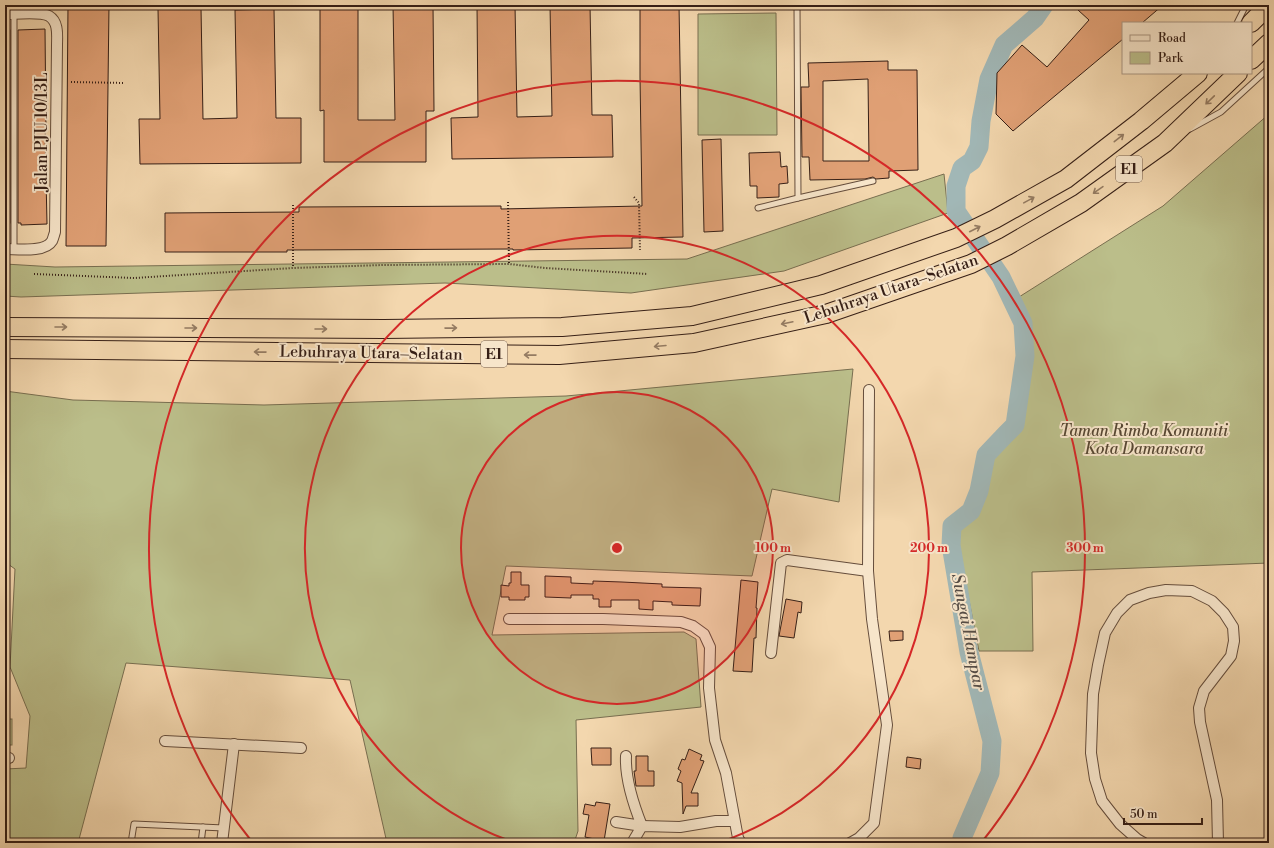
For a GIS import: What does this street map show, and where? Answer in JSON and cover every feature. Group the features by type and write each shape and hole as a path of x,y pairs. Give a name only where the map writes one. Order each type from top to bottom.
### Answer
{"highway":[{"path":"1252,22 1268,5"},
{"path":"1252,59 1269,43"},
{"name":"Lebuhraya Utara–Selatan","path":"5,327 384,329 562,327 692,316 821,285 956,238 995,219 1066,179 1141,121 1197,74"},
{"name":"Lebuhraya Utara–Selatan","path":"5,349 559,355 694,343 826,314 971,264 1007,246 1081,203 1165,143 1237,74"}],"street":[{"name":"Jalan PJU 10/13L","path":"9,14 41,14 49,16 54,22 57,31 55,232 51,243 42,248 30,250 10,249"},
{"path":"850,843 859,838 874,823 887,725 872,619 868,571 869,390"},
{"path":"771,653 781,563 787,560 868,571"},
{"path":"1144,843 1137,839 1120,824 1102,801 1095,779 1091,753 1093,694 1105,633 1117,613 1130,600 1149,593 1166,590 1192,592 1212,601 1224,613 1233,627 1234,640 1230,656 1204,691 1199,708 1200,722 1217,800 1218,843"},
{"path":"509,619 603,619 681,622 693,626 704,634 710,647 709,688 715,740 726,773 734,821 738,838 741,843"},
{"path":"165,741 301,748"},
{"path":"222,843 234,744"},
{"path":"626,756 630,789 635,809 642,826"},
{"path":"616,822 642,826 680,827 716,821 734,821"},
{"path":"632,843 642,826"}],"lane":[{"path":"797,5 798,198"},
{"path":"1238,22 1246,5"},
{"path":"9,14 10,249"},
{"path":"1165,143 1221,112 1269,68"},
{"path":"758,208 873,181"},
{"path":"131,843 134,824 224,828"},
{"path":"201,843 203,828"}],"path":[{"path":"72,82 124,82"},
{"path":"634,197 639,203 640,250"},
{"path":"508,202 509,264"},
{"path":"293,205 293,268"},
{"path":"34,274 134,278 293,268 383,265 509,264 648,274"}],"green space":[{"path":"776,13 777,135 698,135 698,14"},
{"name":"Taman Rimba Komuniti Kota Damansara","path":"1269,114 1269,563 1032,572 1033,651 979,651 959,550 960,528 975,515 986,493 993,459 1021,426 1030,355 1030,322 1019,297 1163,206"},
{"path":"944,174 948,213 784,271 631,293 445,283 21,297 5,296 5,264 55,267 687,259"},
{"path":"853,369 839,502 772,489 752,576 506,566 492,635 684,632 696,639 701,707 576,720 578,831 574,843 387,843 350,680 126,663 78,843 5,843 5,769 26,768 30,716 10,667 15,569 5,562 5,391 73,400 264,405 566,396"},
{"path":"5,719 12,719 12,745 5,745"}],"building":[{"path":"68,5 109,5 106,246 66,246"},
{"path":"393,5 433,5 434,111 426,111 426,162 324,162 324,110 320,111 320,8 358,7 358,120 395,120"},
{"path":"477,5 515,5 517,117 552,116 550,5 590,5 592,115 612,115 613,157 452,159 451,118 478,117"},
{"path":"640,5 679,5 683,237 632,238 632,248 165,252 165,213 299,212 299,207 501,206 501,209 642,206"},
{"path":"1083,5 1163,5 1143,22 1122,22 1122,40 1013,131 996,114 997,73 1022,45 1047,67 1089,20 1078,10"},
{"path":"201,8 203,119 237,118 235,10 274,9 276,118 301,118 301,163 140,164 139,119 160,119 158,9"},
{"path":"45,29 47,224 21,225 21,223 18,223 18,30"},
{"path":"5,30 10,30 10,223 5,223"},
{"path":"888,61 888,70 917,70 918,170 889,171 889,178 876,179 873,177 865,179 810,180 809,157 802,157 801,87 809,87 808,63","holes":["868,79 869,161 823,161 823,81"]},
{"path":"721,139 723,231 704,232 702,140"},
{"path":"780,152 781,167 787,166 788,183 779,184 779,197 757,198 757,186 750,186 749,153"},
{"path":"511,572 521,572 521,585 529,585 529,597 525,597 525,600 509,600 509,597 501,597 501,585 509,586 509,583 511,583"},
{"path":"545,576 571,577 571,583 593,584 593,581 622,582 662,584 662,587 701,588 700,606 672,605 672,602 653,601 653,610 639,609 639,600 611,600 611,607 599,607 599,599 593,599 593,595 571,595 571,598 545,597"},
{"path":"741,580 758,582 756,638 754,638 752,672 733,671"},
{"path":"786,599 802,602 801,613 798,612 794,638 779,636"},
{"path":"889,631 903,631 903,640 890,641"},
{"path":"591,748 611,748 611,765 592,765"},
{"path":"689,749 702,755 700,760 704,761 691,793 698,793 698,806 686,806 683,814 682,783 677,781 681,771 678,769 682,759 685,760"},
{"path":"636,756 648,756 648,771 654,771 654,786 636,786 634,771 636,771"},
{"path":"907,757 921,759 920,769 906,767"},
{"path":"596,802 610,804 604,841 585,837 589,815 583,814 585,804 595,806"}],"waterway":[{"name":"Sungai Hampar","path":"963,843 962,838 990,773 992,741 969,652 951,545 952,526 971,511 979,491 986,455 1015,425 1025,356 1023,323 1001,277 956,211 956,186 962,168 972,161 979,147 981,121 989,79 1004,45 1035,18 1044,5"}]}
